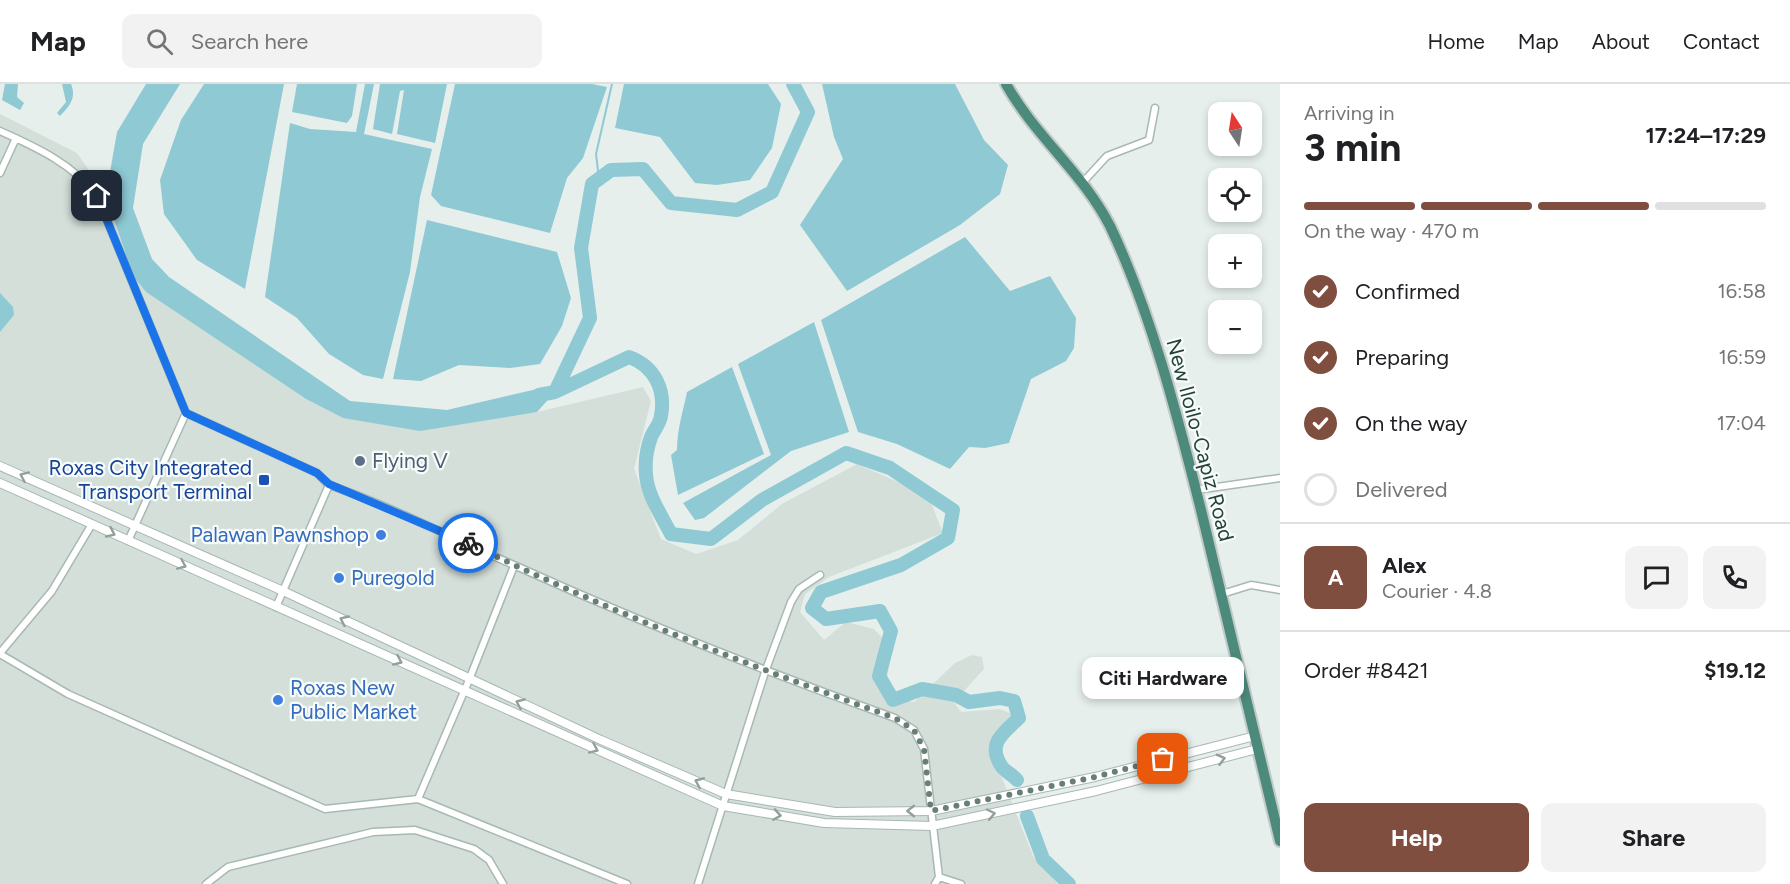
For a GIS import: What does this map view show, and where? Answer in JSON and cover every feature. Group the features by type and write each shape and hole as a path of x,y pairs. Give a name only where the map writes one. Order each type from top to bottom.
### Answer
{"highway":[{"name":"New Iloilo-Capiz Road","path":"1006,84 1016,102 1084,181 1109,226 1133,286 1172,399 1222,594 1280,841"}],"street":[{"path":"1084,181 1107,156 1149,140 1155,108"},
{"path":"0,131 69,167 87,182 97,196 186,413 317,473 329,484 451,535 514,566 765,672 895,718 914,730 924,749 939,877 935,884"},
{"path":"0,173 16,138"},
{"path":"128,541 186,413"},
{"path":"0,466 283,591 469,680 726,794 835,812 931,811 1095,777 1255,736"},
{"path":"1196,490 1280,478"},
{"path":"0,483 723,806 824,823 932,826 1096,791 1257,750"},
{"path":"276,607 329,484"},
{"path":"92,524 52,591 0,653 68,694 325,808 418,799 627,884"},
{"path":"418,799 469,680 514,566"},
{"path":"698,884 765,672 799,589 820,575"},
{"path":"1222,594 1251,585 1280,590"},
{"path":"206,884 228,867 373,832 415,830 474,849 489,860 502,884"},
{"path":"939,877 961,884"}],"shaded area":[{"path":"0,114 77,153 106,195 133,276 146,292 306,399 343,418 537,412 643,387 651,401 634,469 661,539 696,554 738,540 782,504 857,464 912,488 930,500 943,533 829,577 805,594 800,612 824,640 846,622 874,629 892,648 884,696 914,702 955,663 972,655 982,657 984,669 954,702 961,712 1000,709 1012,714 1015,727 991,750 1033,856 1058,884 0,884"}],"water":[{"path":"5,84 18,84 17,97 24,103 20,110 2,100"},
{"path":"62,84 71,84 73,98 60,116 57,113 66,102"},
{"path":"146,84 180,84 143,144 133,208 152,259 169,277 350,401 447,410 537,389 555,392 537,412 420,431 343,418 306,399 146,292 133,276 106,195 117,132"},
{"path":"204,84 284,84 245,289 197,260 164,214 160,180 181,120"},
{"path":"297,84 357,84 352,116 347,123 292,112"},
{"path":"365,84 374,84 364,134 432,149 420,197 410,272 383,379 363,375 329,354 297,318 265,297 290,123 310,129 356,132"},
{"path":"380,84 447,84 435,143 397,134 404,90 400,91 392,134 373,129"},
{"path":"455,84 592,84 607,87 583,158 567,178 550,233 441,206 431,195"},
{"path":"624,84 768,84 781,104 772,148 750,180 717,185 695,183 660,137 615,128"},
{"path":"822,84 955,84 984,140 1008,165 1000,194 960,225 847,291 800,225 843,159 834,137"},
{"path":"427,220 557,252 571,298 562,326 540,364 510,368 459,365 421,381 393,379"},
{"path":"965,237 1010,291 1050,276 1076,318 1074,348 1066,361 1031,379 1009,443 985,448 969,447 950,469 897,444 858,432 821,320"},
{"path":"0,293 13,307 14,315 0,332"},
{"path":"814,322 849,432 791,451 704,518 695,520 683,503 771,455 738,364"},
{"path":"732,367 764,454 678,495 671,455 677,450 687,392"}],"waterway":[{"path":"599,179 596,154 612,84"},
{"path":"555,392 590,318 581,248 592,184 611,170 643,169 671,203 737,210 772,192 808,112 793,84"},
{"path":"539,395 555,392 629,357 645,366 656,380 662,397 660,419 648,446 647,482 671,534 711,539 762,500 846,453 890,468 953,510 948,538 901,565 821,592 812,608 826,619 880,611 891,631 879,676 893,700 922,689 956,695 969,702 1000,698 1014,701 1019,718 1002,734 996,745 996,752 1002,767 1017,780"},
{"path":"1027,816 1043,859 1069,884"}],"way so far":[{"path":"468,543 514,566 765,672 895,718 914,730 924,749 931,811 1095,777 1163,759"}],"place":[{"name":"Flying V","path":"360,461"},
{"name":"Roxas City Integrated Transport Terminal","path":"264,480"},
{"name":"Palawan Pawnshop","path":"381,535"},
{"name":"Puregold","path":"339,578"},
{"name":"Roxas New Public Market","path":"278,700"},
{"name":"Citi Hardware","path":"1163,759"}],"route":[{"path":"97,196 151,322 186,413 317,473 329,484 468,543"}]}
